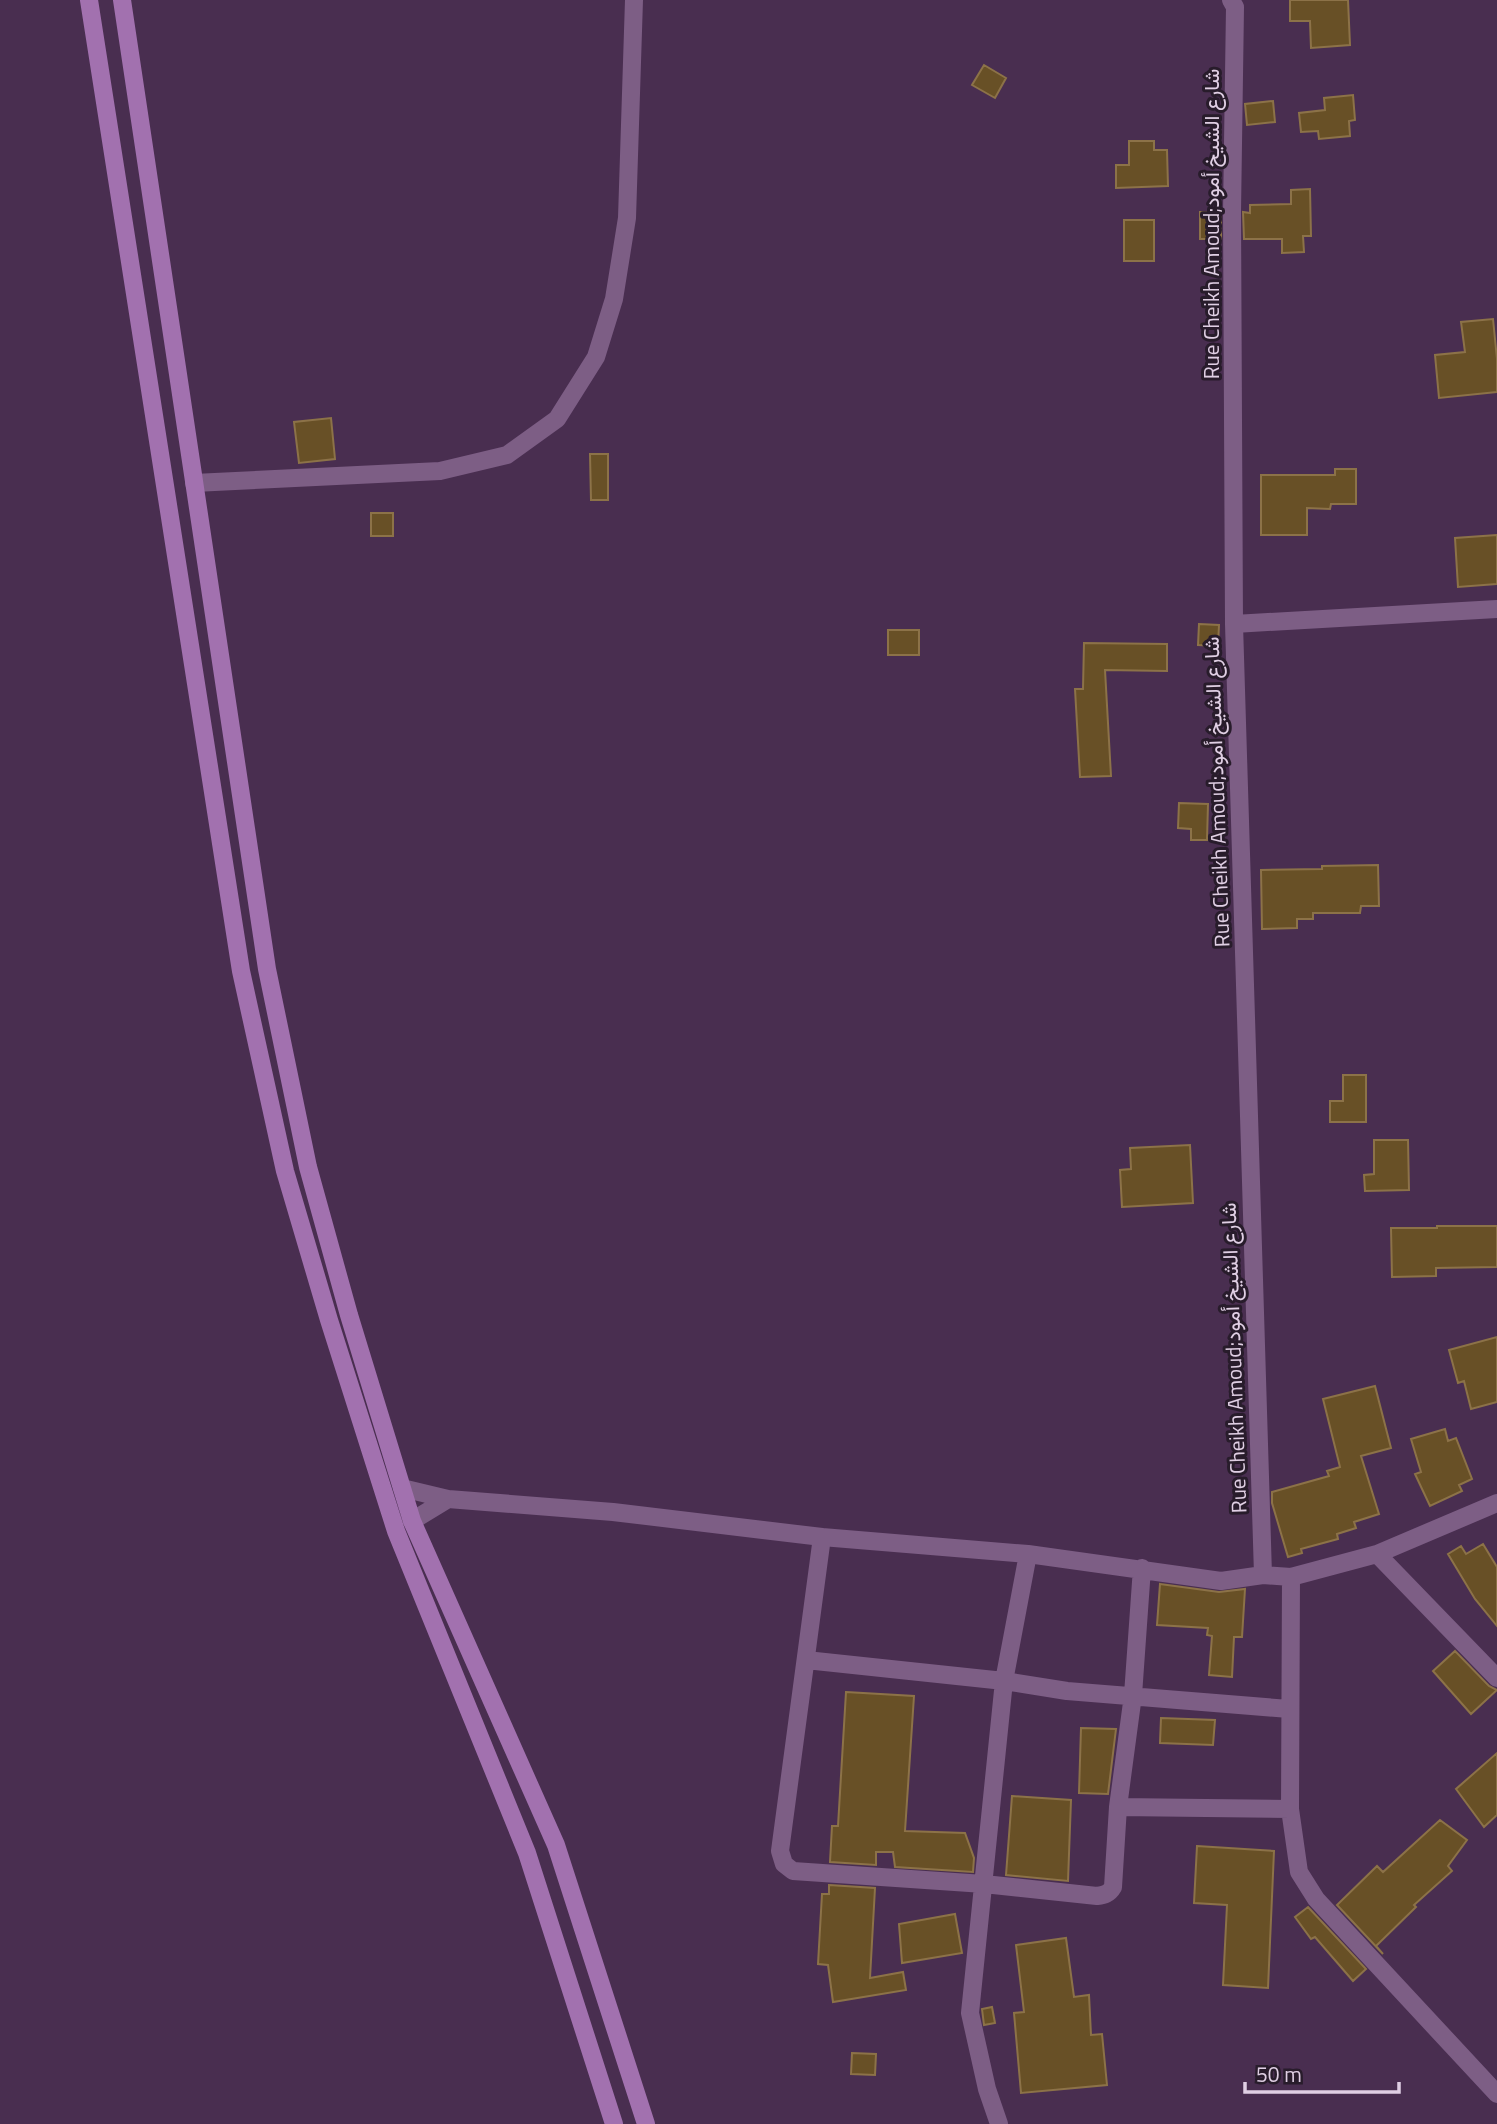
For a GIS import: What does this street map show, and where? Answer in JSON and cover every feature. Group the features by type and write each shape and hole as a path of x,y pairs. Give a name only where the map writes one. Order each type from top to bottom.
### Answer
{"street":[{"path":"89,0 241,971 285,1171 396,1531 527,1853 614,2124"},
{"path":"122,0 267,969 308,1167 412,1521 556,1845 646,2124"},
{"path":"194,483 440,471 507,454 556,418 596,357 614,299 628,218 634,0"},
{"name":"Rue Cheikh Amoud;شارع الشيخ أمود","path":"1235,2 1232,212 1234,624 1263,1575"},
{"path":"1234,624 1497,609"},
{"path":"402,1488 448,1499 613,1512 822,1537 1028,1554 1221,1581 1263,1575 1291,1577 1377,1554 1497,1503"},
{"path":"412,1521 448,1499"},
{"path":"822,1537 780,1851 784,1864 793,1871 1105,1895 1113,1888 1118,1807 1133,1696 1142,1568"},
{"path":"999,2124 987,2089 970,2013 1004,1681 1028,1554"},
{"path":"1377,1554 1497,1678"},
{"path":"1291,1577 1290,1809 1300,1872 1316,1899 1497,2094"},
{"path":"806,1660 1004,1681 1067,1691 1289,1709"},
{"path":"1118,1807 1290,1809"}],"building":[{"path":"1290,0 1348,0 1350,45 1311,48 1310,21 1290,21"},
{"path":"984,65 1006,78 995,98 972,85"},
{"path":"1353,95 1355,120 1349,121 1350,136 1319,139 1318,131 1301,132 1299,113 1325,110 1324,98"},
{"path":"1273,101 1275,122 1247,125 1245,104"},
{"path":"1129,141 1154,141 1154,150 1167,150 1168,186 1116,188 1116,165 1129,165"},
{"path":"1310,189 1311,236 1303,236 1304,252 1282,253 1282,239 1244,239 1243,212 1250,213 1250,205 1291,204 1291,190"},
{"path":"1200,212 1221,212 1221,239 1200,239"},
{"path":"1124,220 1154,220 1154,261 1124,261"},
{"path":"1493,319 1497,392 1439,398 1435,355 1465,352 1461,322"},
{"path":"331,418 335,459 299,463 294,422"},
{"path":"590,454 608,454 608,500 591,500"},
{"path":"1335,469 1356,469 1356,504 1331,504 1330,509 1307,508 1307,535 1261,535 1261,475 1335,475"},
{"path":"371,513 393,513 393,536 371,536"},
{"path":"1497,535 1497,584 1458,587 1455,538"},
{"path":"1199,624 1219,625 1218,646 1198,645"},
{"path":"888,630 919,630 919,655 888,655"},
{"path":"1084,643 1167,644 1167,671 1105,670 1111,776 1080,777 1075,689 1083,689"},
{"path":"1179,803 1208,804 1207,840 1191,840 1191,829 1178,828"},
{"path":"1378,865 1379,906 1361,906 1360,913 1313,913 1313,919 1297,919 1297,928 1262,929 1261,870"},
{"path":"1343,1075 1366,1075 1366,1122 1330,1122 1330,1101 1343,1101"},
{"path":"1374,1140 1408,1140 1409,1190 1365,1191 1364,1175 1374,1174"},
{"path":"1190,1145 1193,1203 1122,1207 1120,1170 1131,1169 1130,1148"},
{"path":"1497,1226 1497,1267 1436,1268 1436,1276 1392,1277 1391,1228"},
{"path":"1497,1337 1497,1402 1471,1409 1464,1381 1458,1383 1449,1350"},
{"path":"1375,1386 1391,1448 1361,1456 1379,1514 1354,1522 1356,1528 1337,1534 1338,1539 1301,1549 1302,1553 1288,1557 1272,1503 1272,1492 1329,1476 1327,1471 1340,1467 1323,1399"},
{"path":"1445,1429 1448,1441 1456,1438 1472,1479 1459,1485 1462,1491 1430,1506 1415,1474 1421,1472 1411,1439"},
{"path":"1483,1544 1497,1567 1497,1626 1475,1599 1448,1554 1461,1546 1466,1554"},
{"path":"1160,1584 1219,1592 1245,1589 1242,1637 1234,1637 1232,1677 1209,1675 1212,1636 1207,1635 1208,1628 1157,1625"},
{"path":"1455,1651 1489,1686 1497,1690 1471,1714 1433,1671"},
{"path":"846,1692 914,1696 905,1831 965,1833 974,1858 973,1872 895,1867 893,1852 876,1852 876,1865 830,1862 832,1826 838,1826"},
{"path":"1161,1718 1215,1720 1213,1745 1160,1743"},
{"path":"1081,1728 1116,1729 1108,1794 1079,1793"},
{"path":"1497,1753 1497,1815 1484,1827 1456,1789"},
{"path":"1012,1796 1071,1800 1068,1881 1006,1875"},
{"path":"1440,1820 1467,1840 1448,1866 1452,1871 1414,1905 1416,1907 1376,1946 1383,1954 1337,1905 1377,1866 1383,1872"},
{"path":"1197,1846 1274,1851 1268,1988 1223,1985 1227,1905 1194,1903"},
{"path":"829,1885 875,1888 870,1978 903,1972 906,1990 833,2002 828,1965 818,1964 822,1894 829,1894"},
{"path":"1308,1907 1366,1969 1353,1981 1315,1937 1311,1939 1295,1917"},
{"path":"955,1914 962,1953 902,1963 899,1924"},
{"path":"1066,1938 1074,1997 1089,1995 1091,2035 1102,2034 1107,2085 1021,2093 1014,2013 1024,2012 1016,1945"},
{"path":"992,2007 995,2023 984,2025 982,2009"},
{"path":"852,2053 876,2054 875,2075 851,2074"}]}
